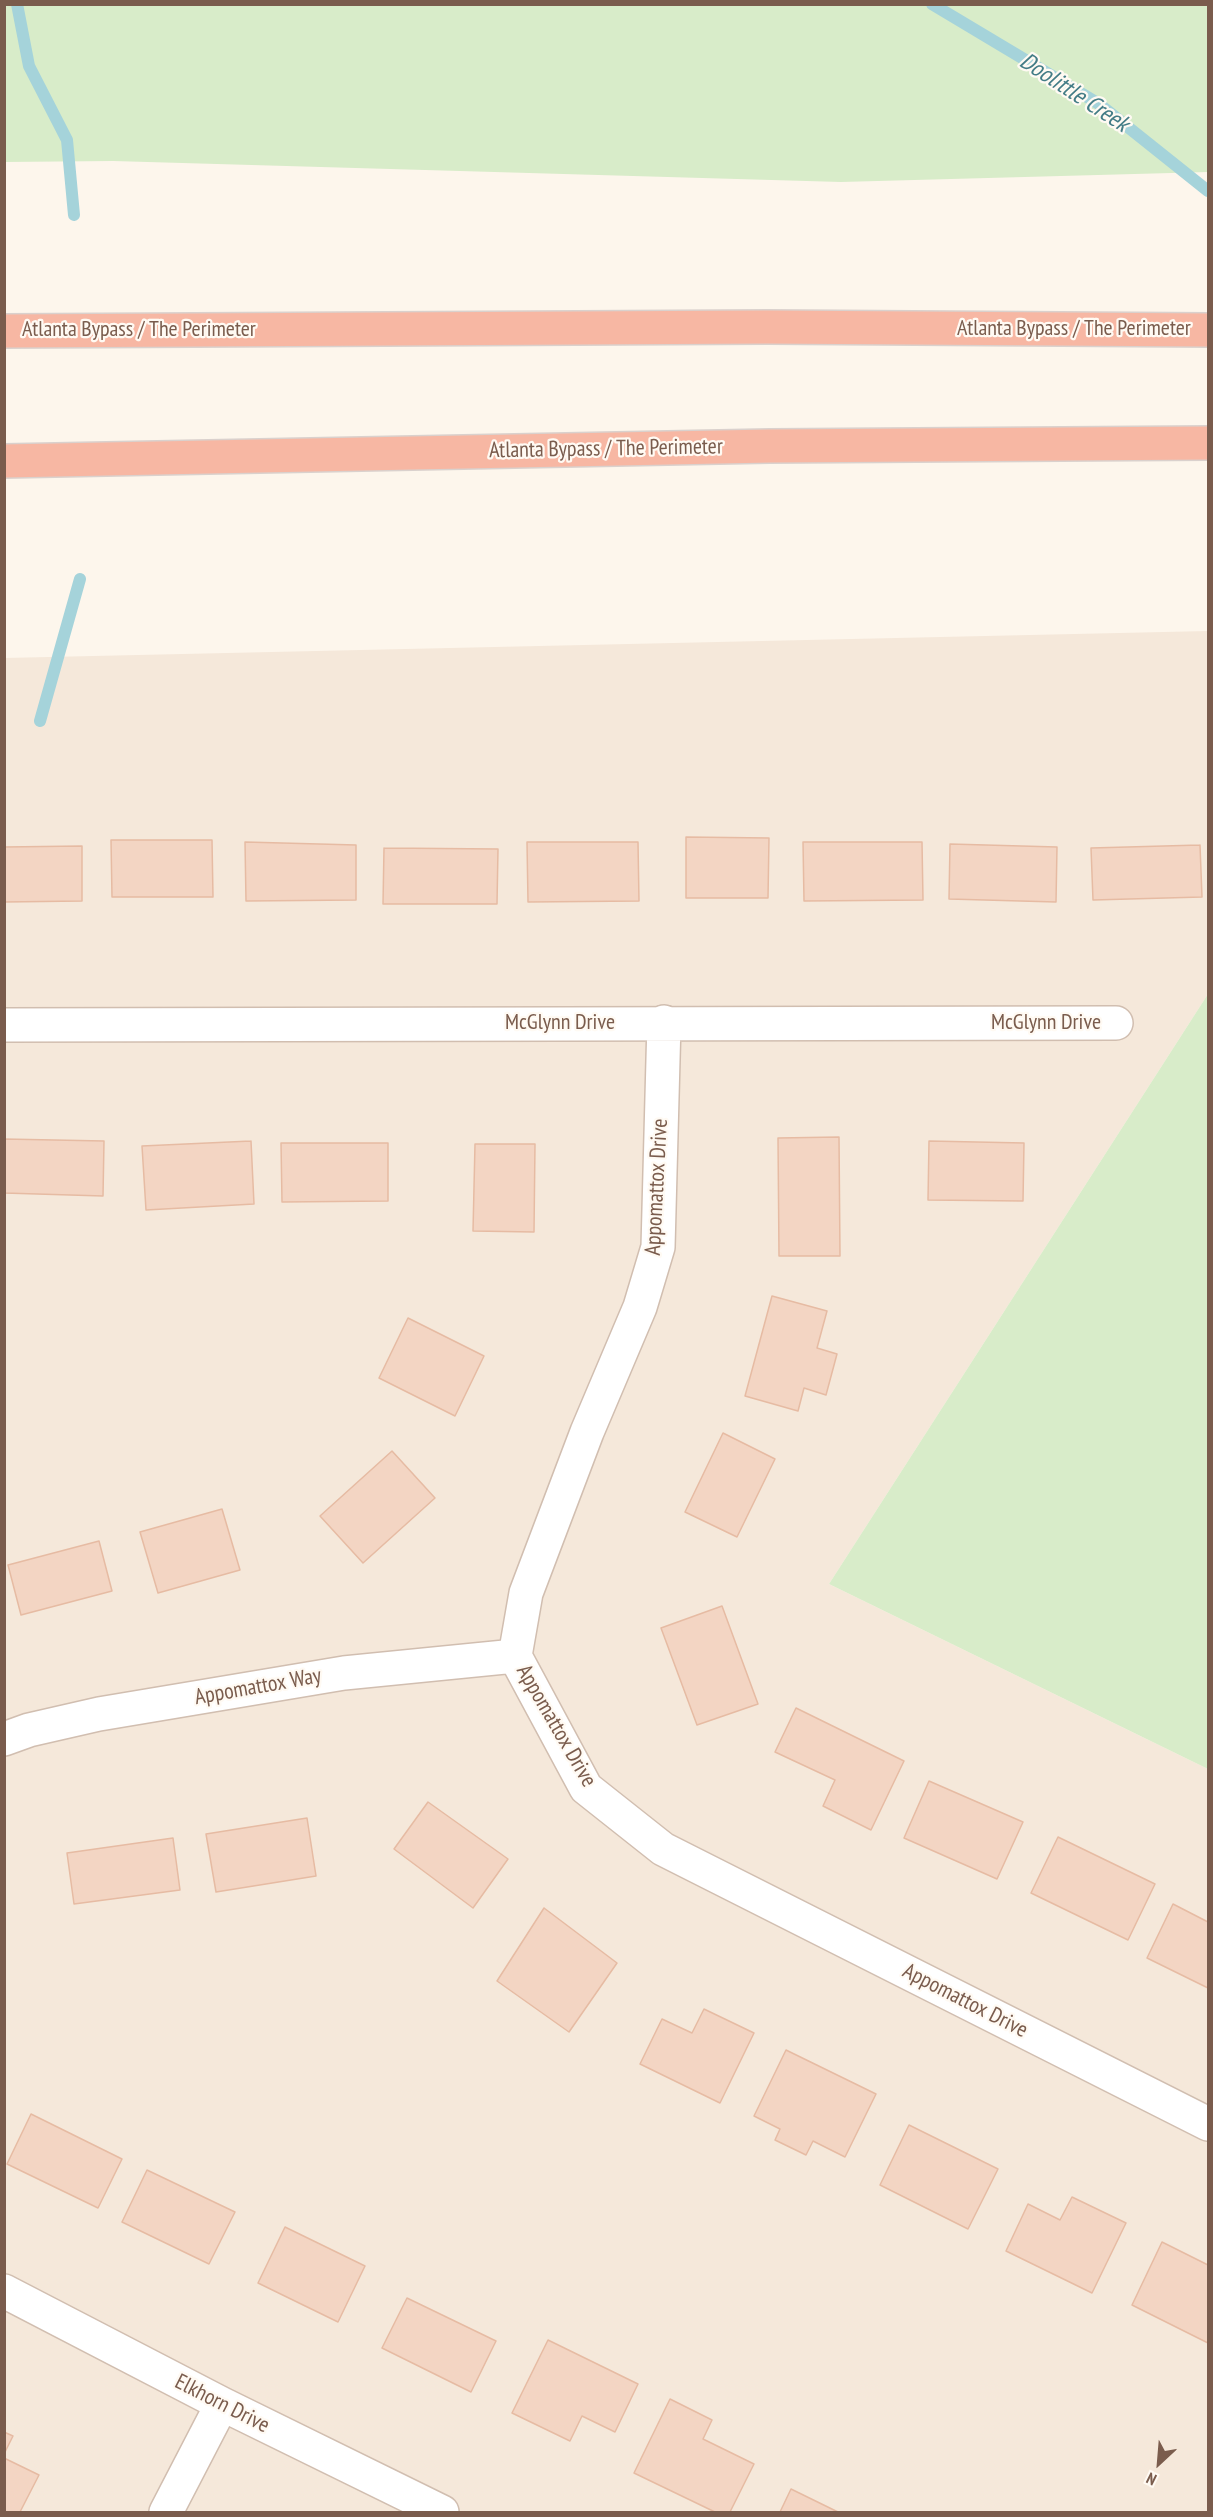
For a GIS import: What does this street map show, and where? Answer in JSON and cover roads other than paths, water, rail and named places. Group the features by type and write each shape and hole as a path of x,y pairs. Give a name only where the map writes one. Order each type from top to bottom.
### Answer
{"highway":[{"name":"Atlanta Bypass / The Perimeter","path":"4,331 755,327 1209,330"},
{"name":"Atlanta Bypass / The Perimeter","path":"4,461 770,446 1209,443"}],"street":[{"name":"McGlynn Drive","path":"4,1025 664,1022 1116,1023"},
{"name":"Appomattox Drive","path":"664,1022 658,1247 640,1307 587,1432 526,1593 515,1656 586,1788 663,1849 1209,2124"},
{"name":"Appomattox Way","path":"4,1738 28,1730 99,1714 344,1673 515,1656"},
{"name":"Elkhorn Drive","path":"4,2291 222,2404 442,2512"},
{"path":"166,2512 222,2404"}],"waterway":[{"path":"17,4 29,66 67,140 74,215"},
{"name":"Doolittle Creek","path":"932,4 1099,104 1208,191"},
{"path":"40,721 80,579"}]}
